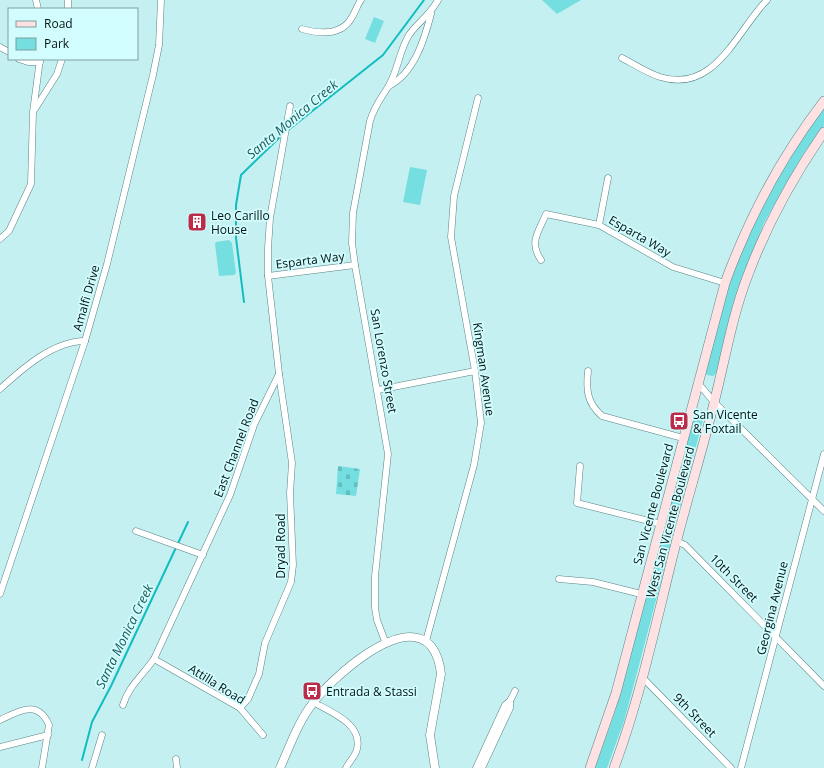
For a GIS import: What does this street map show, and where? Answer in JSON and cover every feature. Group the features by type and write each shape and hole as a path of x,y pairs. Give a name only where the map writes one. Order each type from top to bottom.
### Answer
{"main road":[{"name":"San Vicente Boulevard","path":"590,768 616,693 725,283 738,248 771,178 788,151 824,101"},
{"name":"West San Vicente Boulevard","path":"614,768 627,731 642,677 676,541 714,402 736,311 750,270 775,211 804,161 824,132"}],"street":[{"name":"Amalfi Drive","path":"0,594 85,341 106,264 147,102 159,45 161,0"},
{"path":"302,29 315,32 338,30 352,18 361,0"},
{"name":"San Lorenzo Street","path":"389,86 397,82 411,67 426,32 431,13 438,0"},
{"path":"622,58 658,77 670,80 682,80 702,75 717,63 767,0"},
{"name":"San Lorenzo Street","path":"386,644 374,608 375,576 388,454 355,265 352,237 353,213 374,106 389,86 409,35 431,13"},
{"path":"0,239 9,231 31,184 33,112 40,61 28,62 22,60"},
{"path":"33,112 57,74 62,60"},
{"name":"Kingman Avenue","path":"426,641 479,442 481,417 475,371 452,244 451,225 454,196 478,98"},
{"path":"279,374 268,276 270,218 290,106"},
{"path":"599,226 608,178"},
{"name":"Esparta Way","path":"541,260 535,252 534,243 546,214 599,226 673,267 725,283"},
{"name":"Esparta Way","path":"268,276 355,265"},
{"path":"0,389 19,372 64,344 75,341 85,341"},
{"path":"378,390 475,371"},
{"path":"588,371 586,388 588,400 595,410 602,416 683,438"},
{"name":"East Channel Road","path":"123,705 128,690 142,676 154,659 230,495 254,425 279,374"},
{"name":"Dryad Road","path":"240,708 248,699 259,674 265,643 291,582 293,565 290,493 292,463 279,374"},
{"path":"698,383 714,402 824,511"},
{"name":"Georgina Avenue","path":"741,768 824,454"},
{"path":"580,466 577,503 661,524"},
{"path":"136,531 203,555"},
{"name":"10th Street","path":"676,541 685,545 824,686"},
{"path":"559,579 593,582 642,594"},
{"path":"280,768 301,722 313,702 328,684 349,666 386,644 408,637 426,641 434,650 440,667 441,674 430,735 435,768"},
{"name":"Attilla Road","path":"154,659 240,708 263,735"},
{"name":"9th Street","path":"642,677 731,768"},
{"path":"476,768 510,708 510,701 515,691"},
{"path":"313,702 339,717 351,726 357,735 357,751 346,768"},
{"path":"0,720 20,711 32,709 41,712 49,725 42,768"},
{"path":"0,747 48,735"},
{"path":"92,768 102,735"},
{"path":"482,768 490,745"},
{"path":"176,759 177,768"}],"green space":[{"path":"542,0 581,0 557,14"},
{"path":"374,17 384,21 375,43 365,39"},
{"path":"824,108 824,126 805,151 764,223 748,262 735,300 716,373 713,376 707,375 705,372 719,315 730,280 751,228 791,154"},
{"path":"410,167 427,170 420,205 403,202"},
{"path":"229,240 232,243 236,273 234,275 219,276 215,244 216,242"},
{"path":"696,407 705,412 624,721 607,768 595,768 615,712"},
{"path":"338,466 360,469 356,496 336,494"}],"waterway":[{"name":"Santa Monica Creek","path":"287,131 383,55 424,0"},
{"name":"Santa Monica Creek","path":"244,302 236,238 236,205 241,175 282,135"},
{"name":"Santa Monica Creek","path":"82,760 92,722 111,686 188,522"}],"place":[{"name":"Leo Carillo House","path":"197,222"},
{"name":"San Vicente & Foxtail","path":"679,421"},
{"name":"Entrada & Stassi","path":"312,691"}]}
